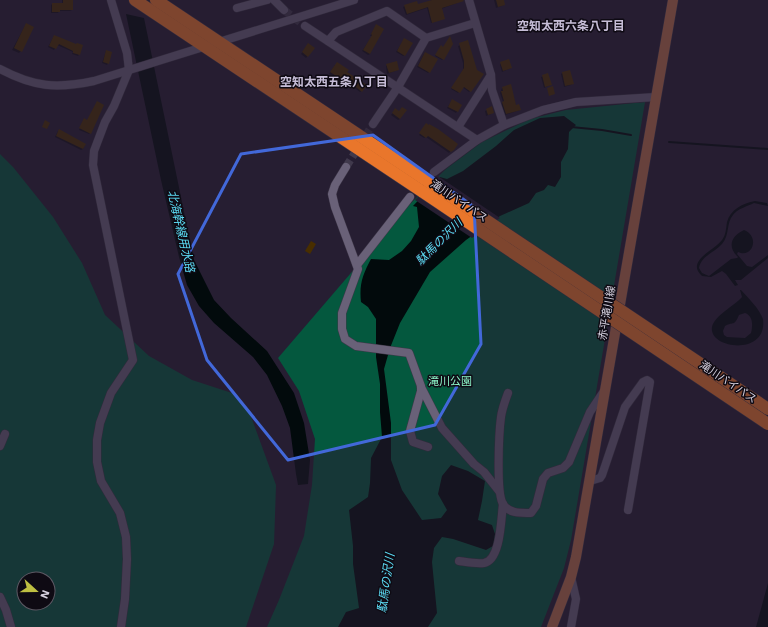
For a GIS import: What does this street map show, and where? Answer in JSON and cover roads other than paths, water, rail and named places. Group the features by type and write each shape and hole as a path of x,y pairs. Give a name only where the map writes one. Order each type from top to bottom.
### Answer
{"highway":[{"name":"滝川バイパス","path":"136,0 152,3 218,42 768,409"},
{"name":"滝川バイパス","path":"152,3 205,46 429,182 768,424"}],"main road":[{"name":"赤平滝川線","path":"552,627 571,577 576,557 673,0"}],"street":[{"path":"111,0 132,69 105,122 94,151 92,166 134,360 111,393 100,423 97,440 97,462 101,481 120,514 126,537 127,559 125,599 121,627"},
{"path":"237,8 267,0"},
{"path":"274,0 284,10"},
{"path":"0,69 16,78 39,85 73,85 94,81 352,0"},
{"path":"468,0 491,75 492,90 504,125"},
{"path":"328,41 336,32 387,11 426,38"},
{"path":"373,124 398,87 426,38 475,23"},
{"path":"305,26 476,140"},
{"path":"458,127 491,75"},
{"path":"429,182 476,140 504,125 543,110 576,102 645,96 656,97"},
{"path":"346,167 335,185 332,194 335,207 358,269 342,312 342,329 345,339 356,346 409,353 421,386 442,428 474,464 484,472 499,491"},
{"path":"357,265 410,197"},
{"path":"590,481 600,478 625,407 642,382 647,380 650,382 628,510"},
{"path":"421,386 410,431 414,442 428,447"},
{"path":"503,504 509,510 517,513 531,513 536,506 543,479 548,473 563,468 569,462 590,412 606,389"},
{"path":"459,561 484,563 490,560 495,552 499,540 503,504 499,491 501,416 508,393"},
{"path":"0,446 5,434"},
{"path":"571,577 576,599 571,627"},
{"path":"0,597 11,627"}],"water":[{"name":"北海幹線用水路","path":"126,14 144,18 194,260 214,300 267,351 294,393 304,423 310,460 308,484 298,485 290,428 282,406 267,375 253,357 214,323 199,306 187,285 161,180"},
{"path":"564,116 576,125 569,132 568,149 561,162 561,177 555,187 548,185 544,190 536,193 529,203 500,216 466,240 430,272 400,323 390,348 384,369 391,423 391,460 402,490 422,520 441,518 447,510 438,494 442,476 451,465 468,471 485,481 478,520 492,525 495,534 493,546 486,550 442,537 434,548 432,562 437,613 428,627 338,627 346,612 359,608 353,564 353,546 349,510 368,497 371,458 382,437 380,384 376,357 376,319 368,307 361,302 362,279 371,259 389,260 402,251 411,241 419,227 417,207 413,206 440,177 447,179 463,171 514,130 540,118"},
{"path":"755,201 767,203 768,206 754,203 740,209 735,213 729,222 727,233 722,244 702,260 699,268 702,273 709,276 731,259 737,258 738,257 732,249 732,242 736,235 744,230 752,237 753,246 748,252 738,252 737,254 747,266 752,267 768,255 768,258 741,280 735,280 738,285 735,286 722,271 711,277 702,276 698,271 697,265 703,256 722,240 731,214 742,205"},
{"path":"740,290 759,311 763,319 762,331 757,339 748,344 738,346 719,340 713,335 712,327 720,315 742,297","holes":["745,313 748,314 752,321 751,333 745,338 727,337 724,335 723,331 725,326 735,322 739,315"]},
{"path":"768,583 768,627 756,627"}],"waterway":[{"name":"駄馬の沢川","path":"571,127 631,135"},
{"name":"駄馬の沢川","path":"669,142 768,149"}],"tunnel":[{"path":"284,10 305,26"},
{"path":"346,167 373,124"}],"district":[{"name":"空知太西六条八丁目","path":"571,26"},
{"name":"空知太西五条八丁目","path":"334,82"}],"park label":[{"name":"滝川公園","path":"450,381"}]}
